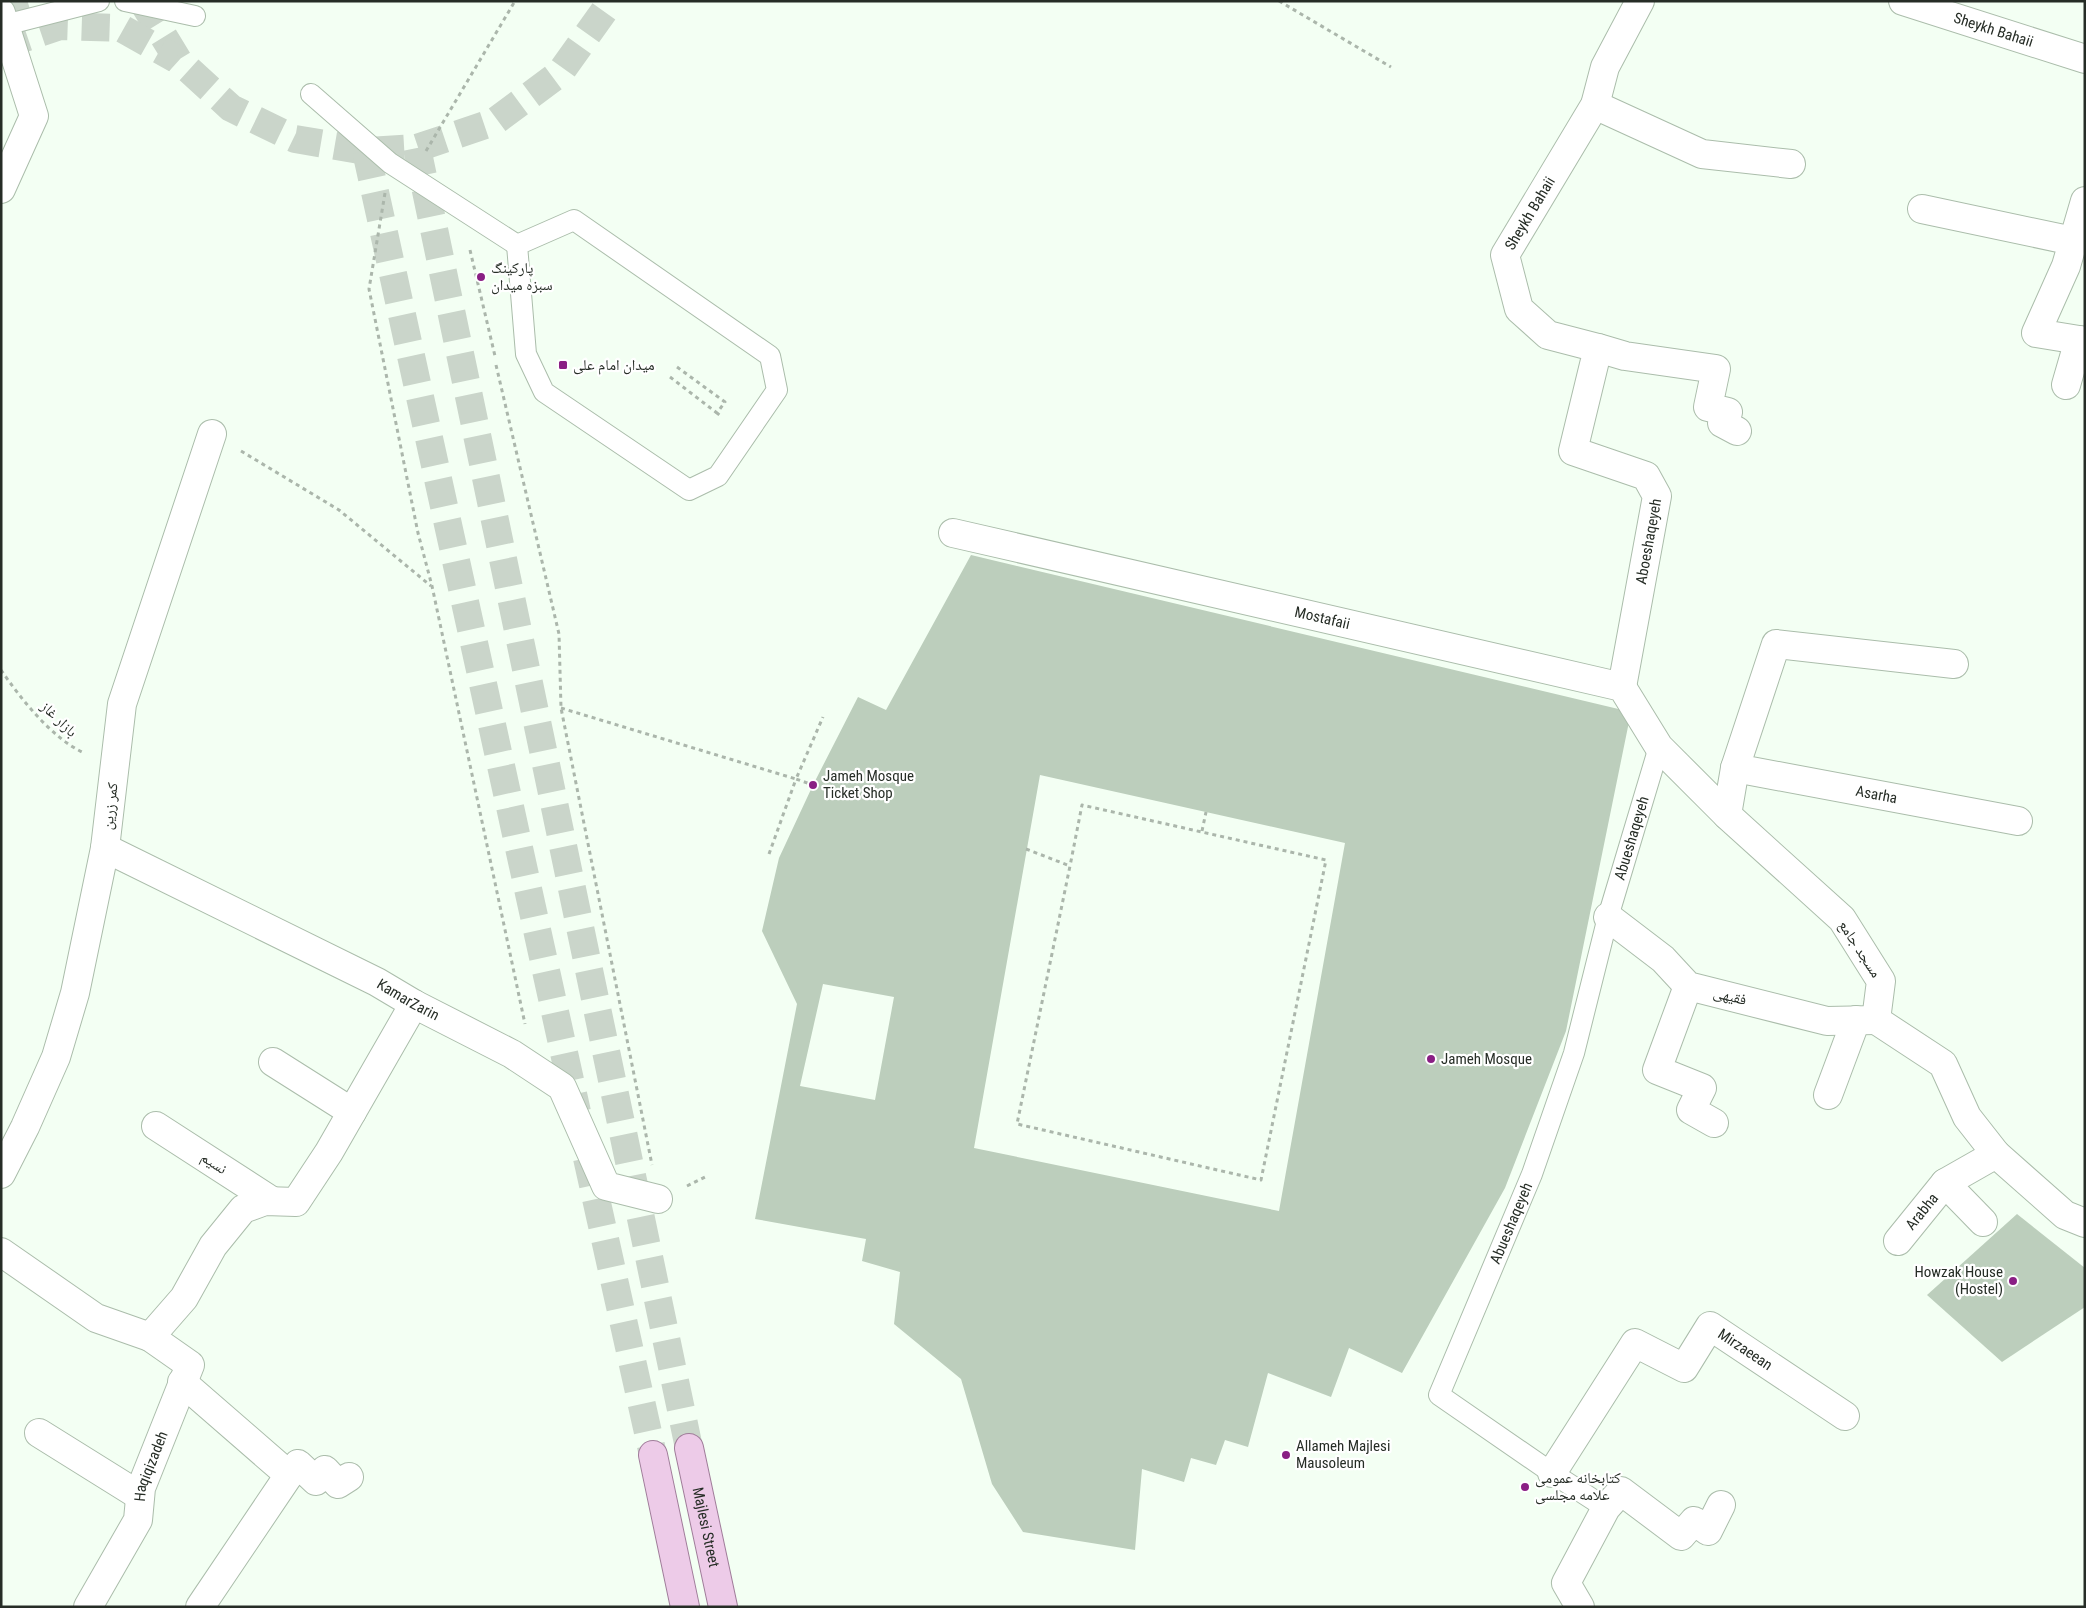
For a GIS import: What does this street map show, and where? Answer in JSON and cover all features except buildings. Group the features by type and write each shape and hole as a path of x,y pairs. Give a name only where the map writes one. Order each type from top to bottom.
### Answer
{"main road":[{"name":"Majlesi Street","path":"689,1448 723,1607"},
{"path":"652,1455 685,1607"}],"street":[{"name":"Sheykh Bahaii","path":"1640,1 1605,67 1595,105 1505,255 1519,309 1548,335 1625,356 1716,369 1708,407 1728,412 1722,423 1737,431"},
{"name":"Sheykh Bahaii","path":"1903,1 2085,59"},
{"path":"1,189 34,116 2,23"},
{"path":"1595,105 1702,154 1792,164"},
{"path":"2066,385 2082,341 2036,333 2066,266 2085,201"},
{"path":"1922,209 2073,241"},
{"name":"Aboeshaqeyeh","path":"1598,348 1573,450 1646,476 1657,496 1622,687"},
{"name":"کمر زرین","path":"1,1174 25,1127 56,1057 75,994 105,848 122,704 212,434"},
{"name":"Mostafaii","path":"954,533 1622,687"},
{"path":"1727,815 1735,768 1776,644 1954,664"},
{"path":"1622,687 1659,746"},
{"name":"مسجد جامع","path":"1659,746 1727,815 1842,919 1881,981 1866,1020 1828,1095"},
{"name":"Asarha","path":"1735,768 2018,822"},
{"name":"KamarZarin","path":"105,848 377,982 414,1004 512,1054 562,1087 606,1186 658,1199"},
{"path":"1608,917 1663,958 1688,986 1657,1070 1702,1088 1691,1110 1714,1123"},
{"name":"فقیهی","path":"1688,986 1827,1021 1866,1020"},
{"path":"1,1252 96,1318 150,1337 184,1298 213,1246 243,1209 265,1201 296,1202 329,1152 414,1004"},
{"path":"1866,1020 1942,1064 1967,1116 1996,1154 2065,1215 2085,1223"},
{"path":"273,1062 352,1112"},
{"name":"نسیم","path":"156,1126 272,1201"},
{"name":"Arabha","path":"1898,1241 1945,1183 1996,1154"},
{"name":"Arabha","path":"1945,1183 1983,1222"},
{"name":"Mirzaeean","path":"1552,1474 1635,1344 1684,1368 1710,1326 1845,1416"},
{"name":"Haqiqizadeh","path":"88,1607 138,1520 141,1488 190,1365 150,1337"},
{"path":"182,1382 289,1475"},
{"path":"39,1433 140,1496"},
{"path":"200,1607 298,1464 316,1481 325,1470 338,1484 349,1477"},
{"path":"1580,1607 1566,1583 1606,1508 1621,1491 1681,1536 1694,1521 1708,1531 1721,1506"}],"lane":[{"path":"2,23 99,1"},
{"path":"125,1 195,16"},
{"path":"311,94 390,163 517,245"},
{"path":"574,220 770,356 778,390 718,476 689,490 544,392 526,354 517,245 574,220"},
{"name":"Abueshaqeyeh","path":"1606,1508 1552,1474 1439,1395 1532,1174 1574,1053 1608,917 1659,746"}],"path":[{"path":"410,176 516,1"},
{"path":"1279,1 1391,68"},
{"path":"390,163 369,288 418,533 432,586 534,1069"},
{"path":"460,208 559,634 561,708 658,1199"},
{"path":"677,367 725,402"},
{"path":"670,377 717,413"},
{"path":"212,434 339,510 432,586"},
{"name":"بازار غاز","path":"1,670 17,694 66,745 115,768"},
{"path":"561,708 813,785"},
{"path":"769,854 796,780 823,717"},
{"path":"1082,805 1326,860 1261,1180 1017,1124 1070,866 1082,805"},
{"path":"1202,831 1206,812"},
{"path":"1026,849 1070,866"}],"tunnel":[{"path":"1,10 32,1"},
{"path":"142,1 178,60 231,108 295,139 366,151 417,148 494,122 560,73 607,7 609,1"},
{"path":"1,46 60,26 121,28 176,59"},
{"path":"417,148 689,1448"},
{"path":"366,151 577,1112"},
{"path":"587,1158 653,1455"}],"place":[{"name":"پارکینگ سبزه میدان","path":"481,277"},
{"name":"میدان امام علی","path":"563,365"},
{"name":"Jameh Mosque Ticket Shop","path":"813,785"},
{"name":"Jameh Mosque","path":"1431,1059"},
{"name":"Howzak House (Hostel)","path":"2013,1281"},
{"name":"Allameh Majlesi Mausoleum","path":"1286,1455"},
{"name":"کتابخانه عمومی علامه مجلسی","path":"1525,1487"}]}
